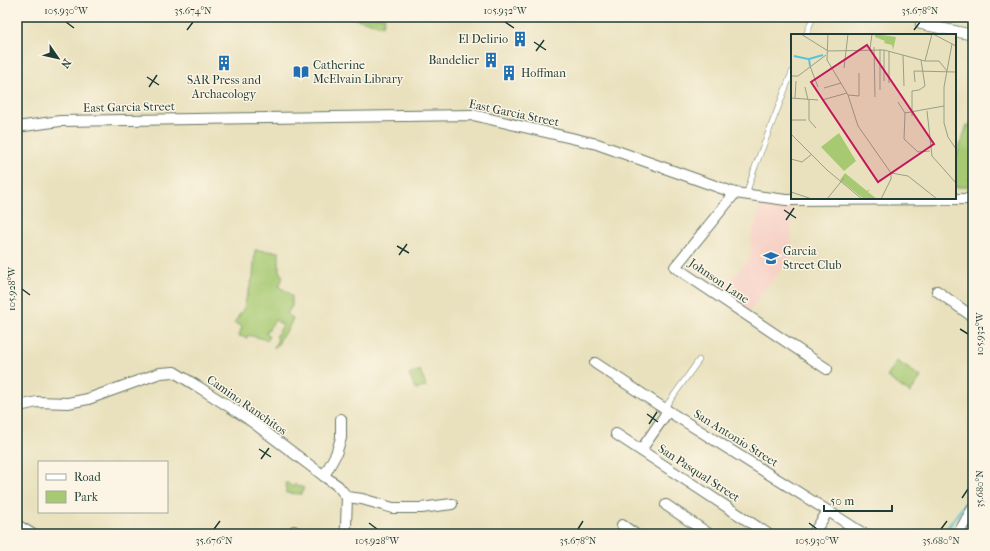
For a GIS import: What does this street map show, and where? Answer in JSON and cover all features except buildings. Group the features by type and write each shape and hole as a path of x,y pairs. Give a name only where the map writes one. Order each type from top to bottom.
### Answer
{"street":[{"path":"921,24 973,35"},
{"name":"East Garcia Street","path":"17,127 60,121 473,115 597,144 735,193 786,200 844,199"},
{"name":"Johnson Lane","path":"735,193 675,267 827,369"},
{"name":"East Garcia Street","path":"956,198 973,198"},
{"path":"937,291 973,318"},
{"name":"San Antonio Street","path":"595,363 666,410 828,510 864,534"},
{"name":"Camino Ranchitos","path":"17,408 19,406 37,402 68,403 88,399 160,373 174,372 247,418 338,486 347,497"},
{"path":"641,450 666,410"},
{"path":"324,476 336,454 341,438 342,419"},
{"name":"San Pasqual Street","path":"616,434 768,534"},
{"path":"345,534 347,497 362,499 393,508 421,508 452,504"},
{"path":"666,505 709,534"},
{"path":"958,534 973,508"},
{"path":"813,534 828,510"},
{"path":"17,525 32,534"},
{"path":"622,526 635,534"}],"lane":[{"path":"806,34 813,17"},
{"path":"746,195 791,75"},
{"path":"666,410 699,360"}],"shaded area":[{"name":"Garcia Street Club","path":"791,205 792,260 770,282 749,313 719,294 751,257 751,235 761,206"}],"green space":[{"path":"348,17 385,17 383,26"},
{"path":"967,125 973,126 973,168 967,187 956,187 956,158"},
{"path":"255,250 279,252 279,271 283,277 279,287 288,292 292,297 292,306 287,314 293,318 287,331 274,348 278,338 276,337 283,325 275,320 266,333 269,336 268,340 248,335 247,338 239,336 242,326 234,323 244,308 253,277"},
{"path":"897,361 921,377 910,393 887,377"},
{"path":"420,370 426,386 416,390 409,375"},
{"path":"286,482 293,487 295,484 298,487 304,488 301,494 286,493"}],"waterway":[{"path":"943,534 973,493"}],"place":[{"name":"El Delirio","path":"520,39"},
{"name":"Bandelier","path":"491,60"},
{"name":"SAR Press and Archaeology","path":"224,63"},
{"name":"Catherine McElvain Library","path":"301,72"},
{"name":"Hoffman","path":"509,73"},
{"name":"Garcia Street Club","path":"771,258"}]}
